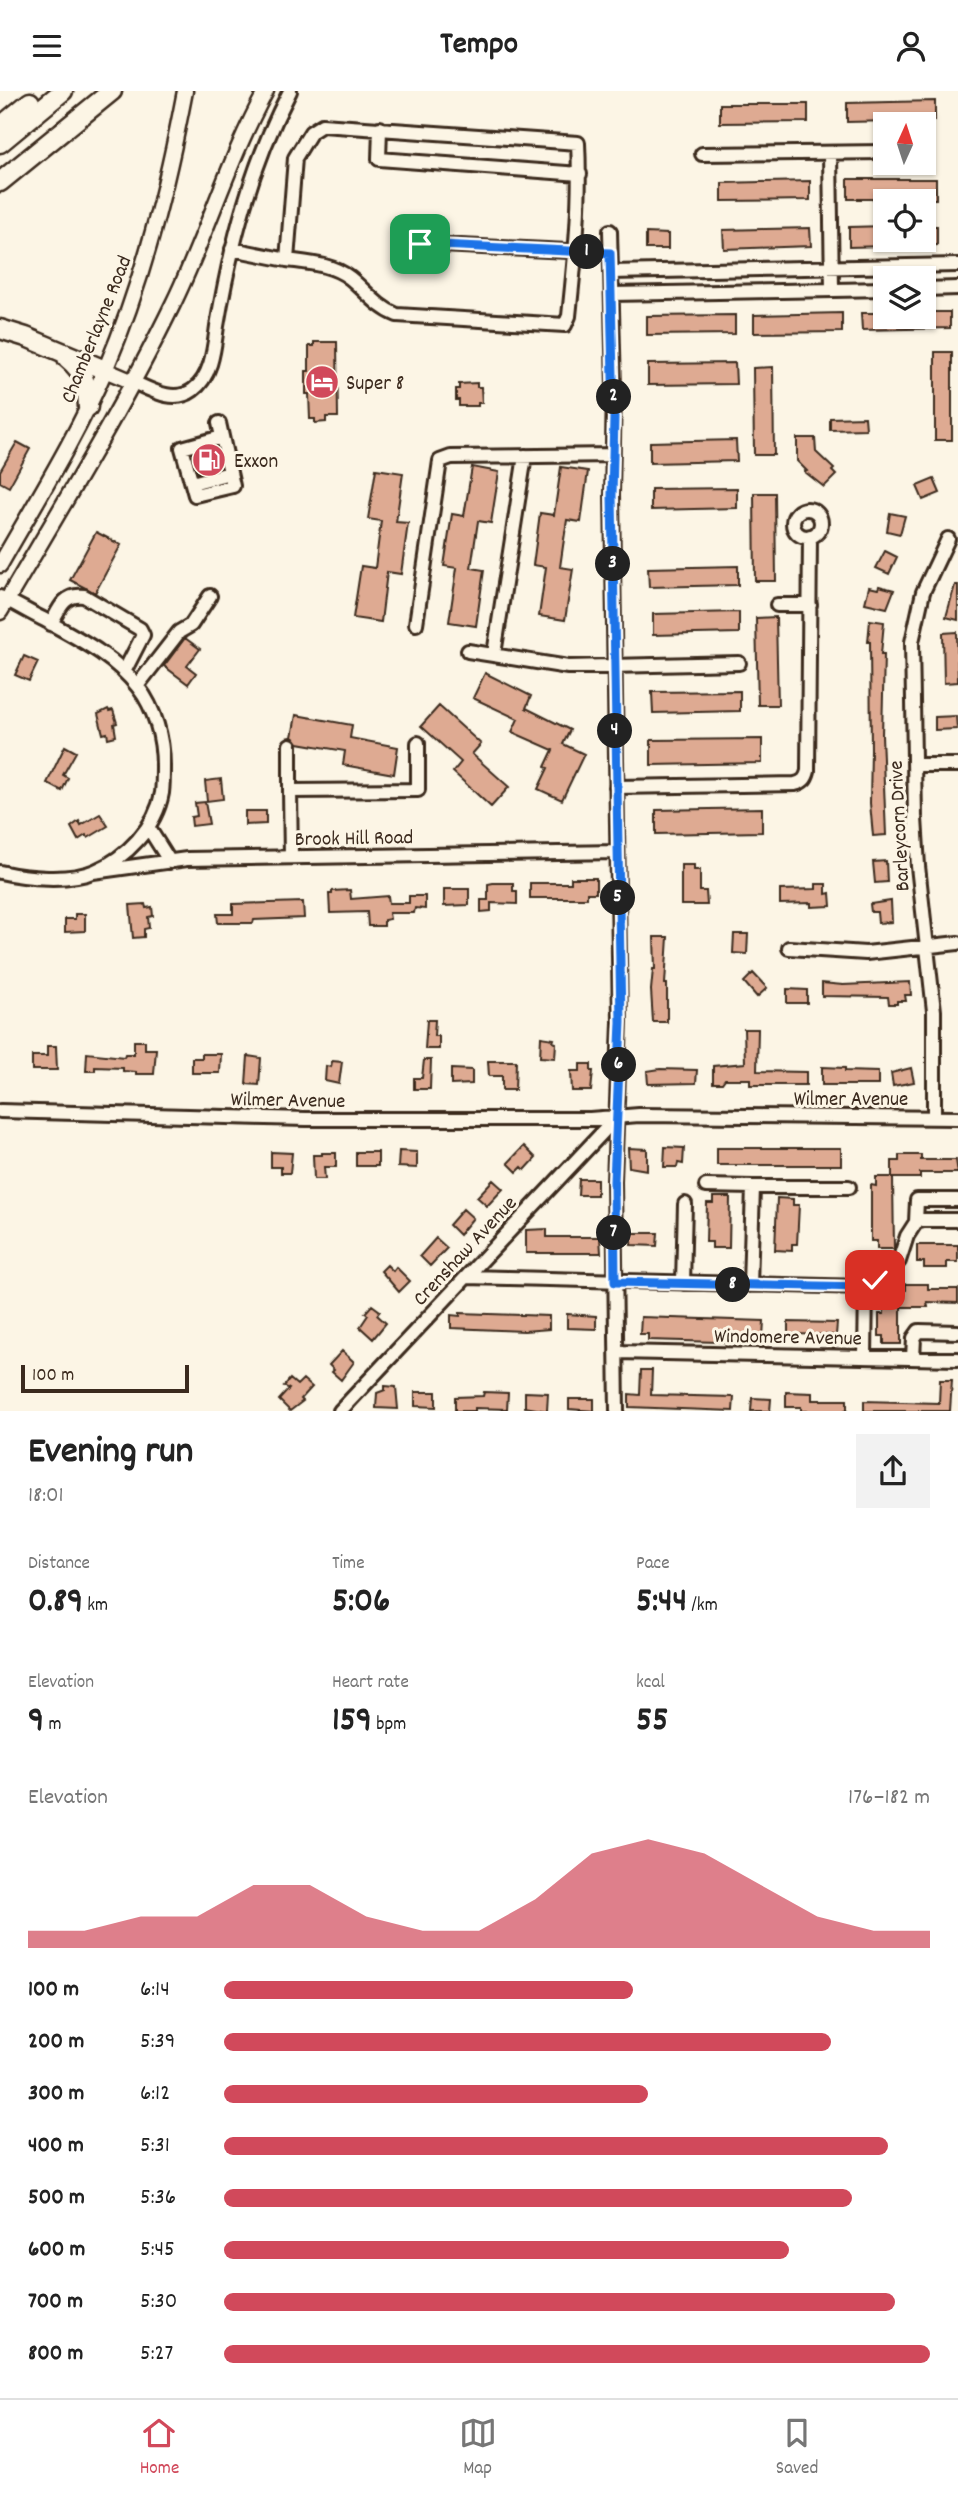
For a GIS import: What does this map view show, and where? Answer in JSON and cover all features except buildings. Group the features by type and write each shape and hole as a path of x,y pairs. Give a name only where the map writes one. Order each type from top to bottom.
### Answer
{"highway":[{"path":"0,127 44,91"},
{"path":"0,143 63,91"},
{"path":"0,182 112,91"},
{"path":"0,329 105,370"},
{"path":"59,351 84,375 88,407"}],"main road":[{"path":"2,603 133,382 173,303 235,153 266,91"},
{"name":"Chamberlayne Road","path":"0,565 88,407 105,370 147,255 184,98"},
{"path":"105,370 133,382"}],"street":[{"path":"133,382 163,395 175,396 189,392 201,382 212,356 232,249 255,171 290,91"},
{"path":"232,249 287,260 332,268 348,277 384,309 397,315 565,325 569,316 576,252 580,174 578,143 321,125 311,132 295,158 287,260"},
{"path":"380,128 379,159 580,174"},
{"path":"702,154 873,152"},
{"path":"830,153 832,290"},
{"path":"610,231 621,1022 614,1181 617,1411"},
{"path":"420,244 610,253"},
{"path":"611,272 958,265"},
{"path":"936,289 958,288"},
{"path":"612,294 873,289"},
{"path":"219,423 233,486 195,495 182,448 222,437"},
{"path":"416,624 440,461 451,457 613,455"},
{"path":"494,655 525,456"},
{"path":"616,787 802,782 808,771 810,536"},
{"name":"Barleycorn Drive","path":"934,1117 934,1011 918,866 912,642 914,623 923,592 948,538"},
{"path":"51,624 65,599 74,594 84,596 140,629 143,635 124,672"},
{"path":"137,686 180,632 191,625 210,596"},
{"path":"2,603 51,624 96,649 137,686 153,713 163,759 162,792 156,813 148,827 126,851 93,872"},
{"path":"777,605 810,605"},
{"path":"468,651 568,667 739,663"},
{"path":"290,791 418,790 418,743"},
{"path":"290,745 291,857"},
{"path":"914,765 958,765"},
{"path":"148,827 170,862"},
{"name":"Brook Hill Road","path":"0,872 42,878 170,862 291,857 617,852"},
{"path":"789,948 866,953 958,943"},
{"name":"Wilmer Avenue","path":"0,1111 306,1119 618,1116 958,1118"},
{"name":"Crenshaw Avenue","path":"340,1411 618,1116"},
{"path":"575,1118 587,1129 593,1141"},
{"path":"706,1186 849,1187"},
{"path":"750,1285 753,1187"},
{"path":"865,1357 866,1287 889,1272 899,1261 907,1236 916,1222 917,1200 958,1200"},
{"path":"683,1283 685,1204"},
{"path":"916,1222 958,1220"},
{"path":"466,1277 866,1287"},
{"path":"914,1358 914,1338 919,1331 958,1332"},
{"name":"Windomere Avenue","path":"617,1352 958,1359"}],"place":[{"name":"Super 8","path":"322,382"},
{"name":"Exxon","path":"209,460"}],"route":[{"path":"420,244 610,253 621,1022 614,1181 615,1282 866,1287 875,1280"}]}
